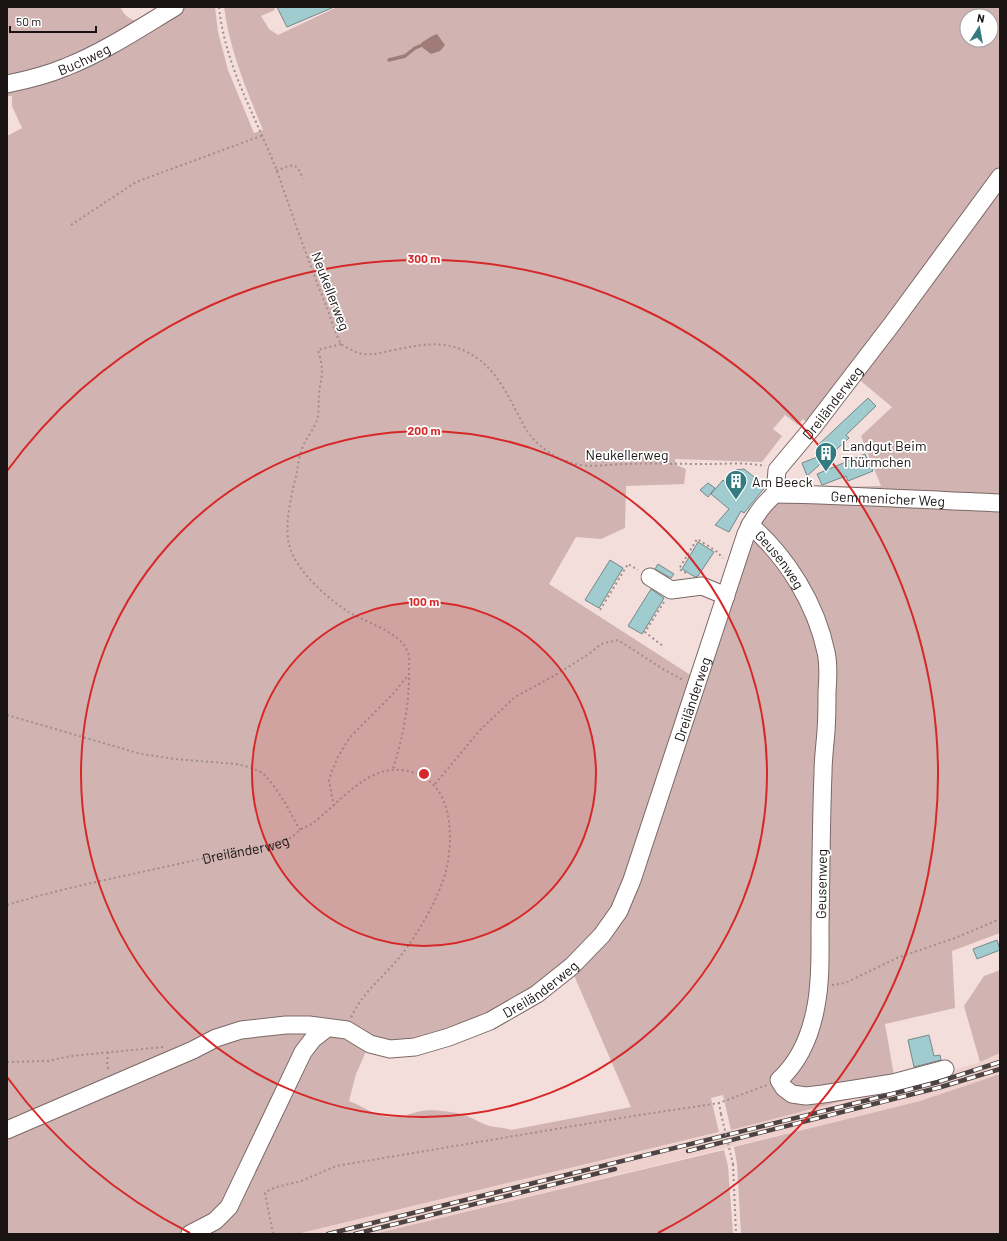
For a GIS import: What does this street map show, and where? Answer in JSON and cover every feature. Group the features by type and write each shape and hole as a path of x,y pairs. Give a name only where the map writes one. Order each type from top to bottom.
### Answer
{"street":[{"name":"Buchweg","path":"7,84 50,74 68,67 95,54 175,7"},
{"name":"Dreiländerweg","path":"777,470 809,432 892,324 1000,177"},
{"path":"775,494 777,470"},
{"name":"Dreiländerweg","path":"347,1030 370,1044 390,1049 415,1047 449,1037 490,1021 537,994 572,966 602,935 619,911 632,880 750,525 759,510 775,494"},
{"name":"Gemmenicher Weg","path":"775,494 838,495 943,502 1000,503"},
{"name":"Geusenweg","path":"750,525 778,554 803,591 821,632 828,670 823,772 820,943 817,1004 807,1040 795,1062 788,1072 779,1080"},
{"path":"650,578 671,590 702,586 726,596"},
{"path":"7,1130 193,1050 216,1038 241,1030 286,1025 309,1025 347,1030"},
{"path":"190,1234 215,1222 229,1207 302,1052 313,1039 328,1028"},
{"path":"779,1080 784,1088 792,1094 806,1096 894,1083 945,1069"}],"path":[{"name":"Neukellerweg","path":"218,7 226,46 233,68 276,171 316,282 341,344 355,352 366,354 377,354 415,345 430,344 442,344 459,348 471,354 483,363 503,386 528,433 540,446 574,464 591,466 624,464 740,464 759,465 777,470"},
{"path":"71,225 136,182 261,136"},
{"path":"276,171 288,166 295,166 299,168 303,179"},
{"path":"341,344 325,350 318,350 322,370 316,424 302,449 300,456 289,515 289,545 296,561 312,582 328,597 347,611 390,633 404,644 409,654 409,673 404,729 393,769"},
{"path":"702,586 699,582 678,568 697,539 727,560 736,564"},
{"path":"600,610 628,564"},
{"path":"664,647 645,632 671,590"},
{"path":"434,784 480,730 515,697 552,677 589,654 601,644 618,640 663,670 696,687"},
{"path":"334,806 329,781 331,773 344,746 356,731 393,694 409,673"},
{"path":"7,715 141,754 175,759 236,764 249,767 263,773 273,785 284,801 300,830"},
{"name":"Dreiländerweg","path":"7,904 98,882 265,846 294,836 300,830 312,824 364,780 380,772 393,769 415,772 426,777 441,793 448,812 450,827 448,859 440,887 422,925 400,957 374,985 355,1010 347,1030"},
{"path":"837,984 845,983 897,958 955,938 1000,919"},
{"path":"7,1062 48,1060 70,1056 166,1046"},
{"path":"108,1052 108,1086"},
{"path":"273,1234 265,1193 271,1188 301,1181 336,1166 718,1103 779,1080"},
{"path":"718,1103 733,1164 736,1234"}],"shaded area":[{"path":"7,7 120,7 128,17 139,22 47,68 7,79"},
{"path":"184,7 215,7 218,32 228,70 254,133 263,130 234,54 224,7 274,7 275,10 261,16 269,29 278,35 337,7 1000,7 1000,167 810,425 803,419 798,425 785,415 773,429 782,436 762,462 675,459 676,465 686,469 684,484 626,486 625,528 601,539 576,537 549,584 695,678 619,899 607,922 600,933 569,963 539,987 508,1006 474,1023 435,1038 412,1044 379,1044 366,1039 356,1030 349,1038 368,1047 356,1074 349,1101 384,1116 398,1117 427,1110 445,1111 470,1117 490,1126 511,1130 631,1107 573,973 607,937 623,914 637,883 705,680 750,535 756,536 777,559 802,597 818,633 825,662 823,699 815,765 815,901 811,962 823,964 825,766 832,698 831,660 824,631 807,594 785,554 760,527 759,523 764,510 773,503 812,498 878,502 879,494 815,491 834,487 881,486 861,436 892,407 856,377 922,290 976,225 1000,190 1000,933 952,951 955,1008 885,1024 895,1081 822,1093 797,1092 799,1098 823,1096 896,1084 896,1087 731,1130 723,1095 711,1098 719,1132 297,1234 7,1234 7,136 22,128 12,106 12,96 7,96 7,87 55,74 83,63 89,63"},
{"path":"437,34 445,45 440,51 431,54 423,48 421,43"},
{"path":"1000,970 1000,1053 980,1062 964,1006 984,976"},
{"path":"1000,1053 1000,1074 920,1101 374,1234 297,1234 731,1130 896,1087 980,1062"},
{"path":"1000,1074 1000,1234 741,1234 737,1164 734,1147 920,1101"},
{"path":"724,1150 728,1166 733,1234 374,1234"}],"building":[{"path":"277,7 334,7 287,27"},
{"path":"868,398 876,406 846,435 849,438 807,476 802,463 825,454 817,446"},
{"path":"865,454 873,471 848,481 846,476 822,485 817,474"},
{"path":"744,469 766,486 744,513 741,511 729,532 715,525 729,509 711,494 723,480 726,483 736,470"},
{"path":"708,483 715,488 708,497 700,490"},
{"path":"698,542 714,552 698,576 695,577 682,569"},
{"path":"610,560 623,568 599,608 585,600"},
{"path":"658,564 674,574 671,578 655,569"},
{"path":"651,589 664,598 642,634 628,626"},
{"path":"997,940 1000,950 977,959 973,949"},
{"path":"929,1035 934,1056 940,1055 941,1060 914,1067 908,1040"}],"waterway":[{"path":"389,60 405,56 415,48 425,44"}],"railway":[{"path":"328,1234 884,1096 938,1082 1000,1062"},
{"path":"688,1151 941,1087 1000,1069"},
{"path":"355,1234 615,1169"}],"place":[{"name":"Landgut Beim Thürmchen","path":"826,472"},
{"name":"Am Beeck","path":"736,500"}]}
